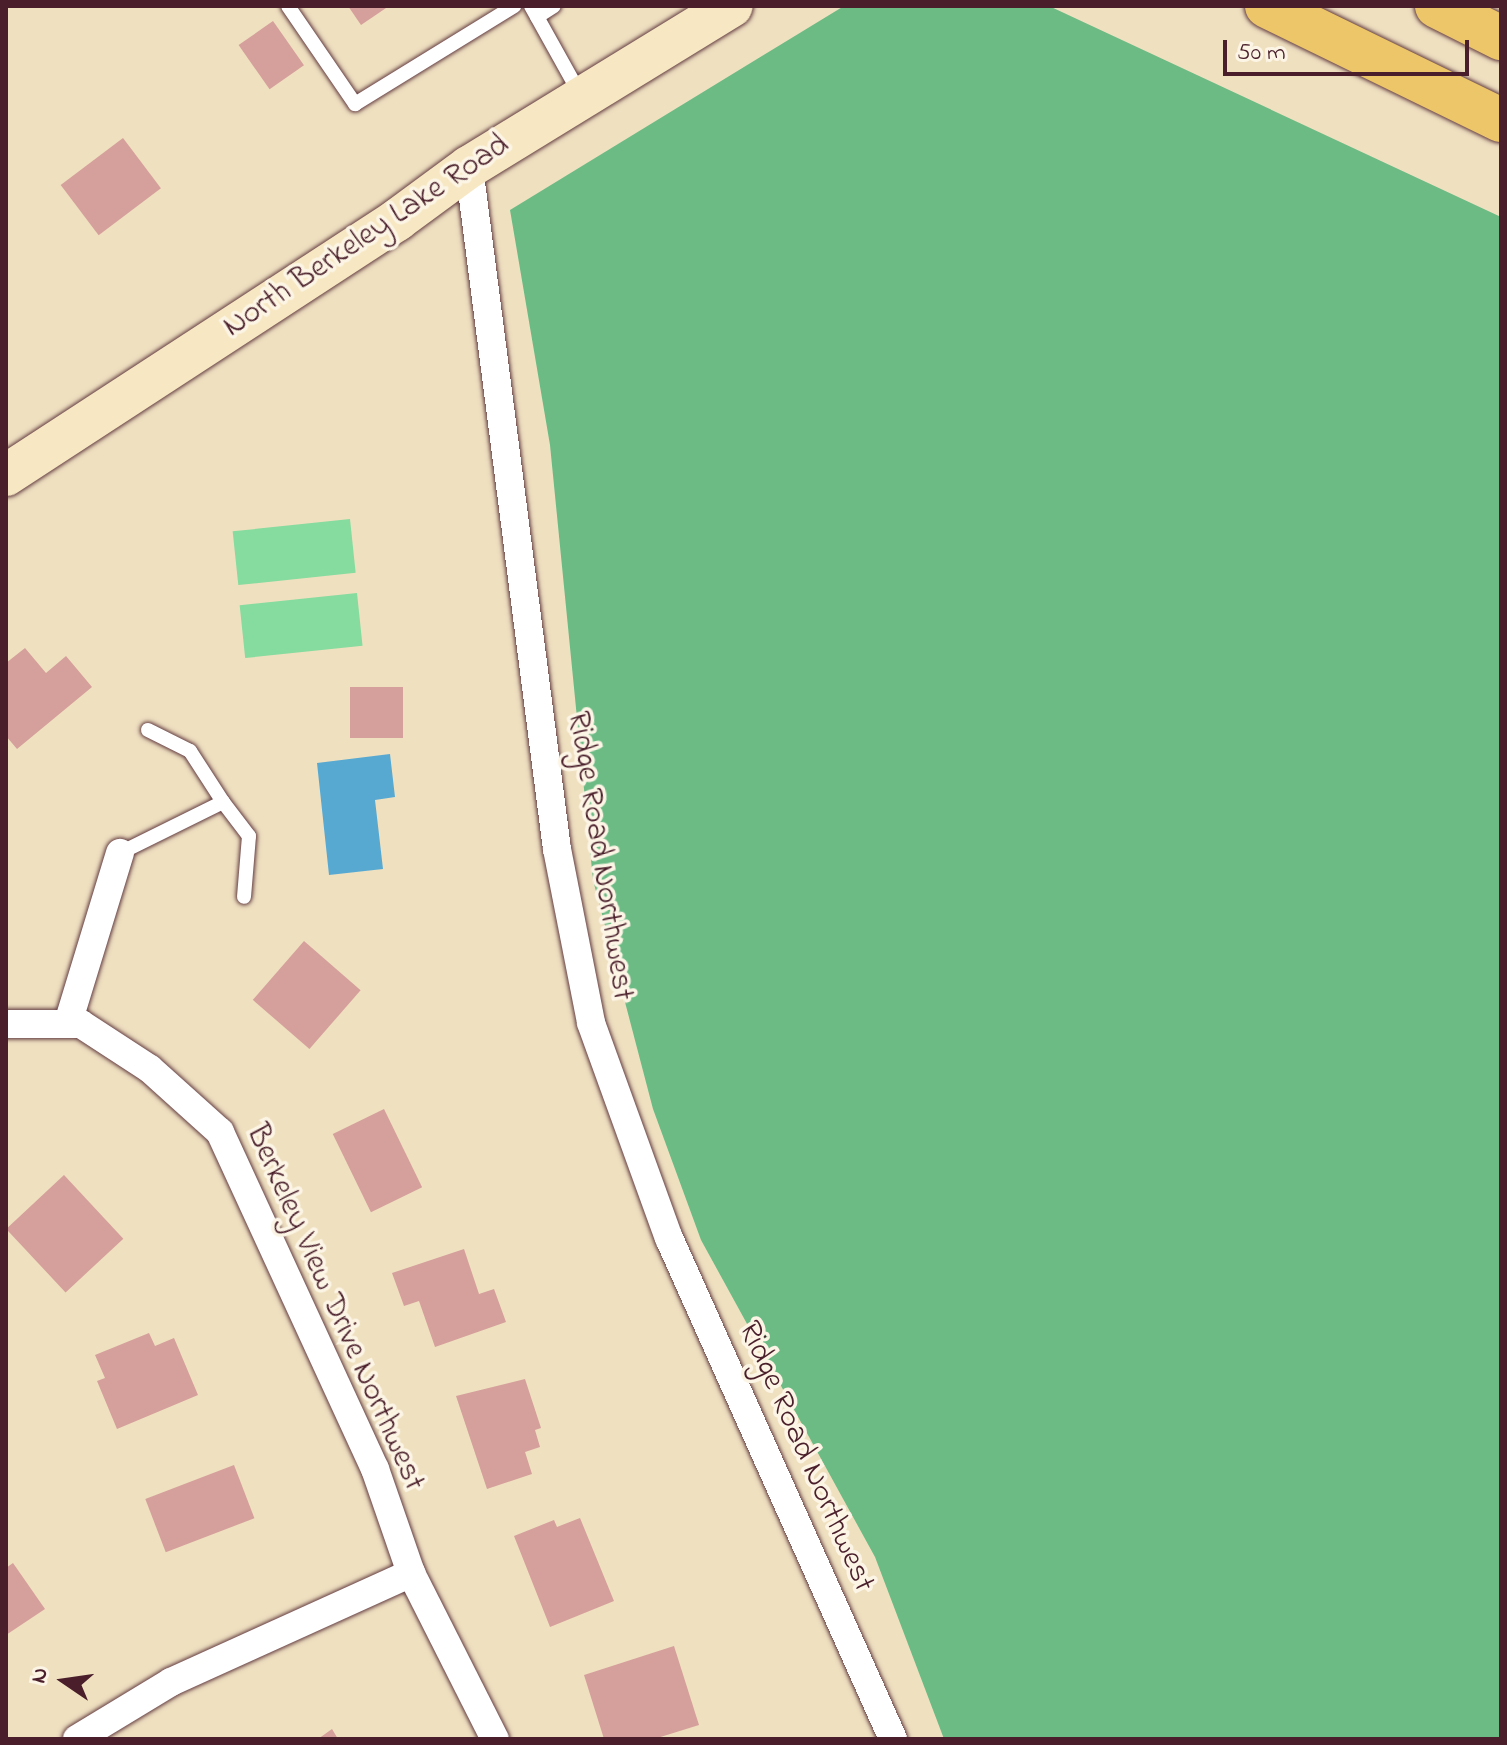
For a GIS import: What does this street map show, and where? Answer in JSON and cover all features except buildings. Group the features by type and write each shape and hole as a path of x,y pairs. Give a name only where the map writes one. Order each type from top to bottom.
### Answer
{"highway":[{"path":"1267,6 1501,120"},
{"path":"1437,6 1501,38"}],"street":[{"name":"North Berkeley Lake Road","path":"6,475 397,220 469,167 732,6"},
{"name":"Ridge Road Northwest","path":"469,167 528,589 557,849 591,1023 669,1238 893,1739"},
{"path":"68,1023 120,853"},
{"name":"Berkeley View Drive Northwest","path":"6,1024 81,1024 150,1069 220,1132 375,1469 411,1573 495,1739"},
{"path":"77,1739 171,1682 411,1573"}],"lane":[{"path":"288,6 355,104 514,6"},
{"path":"554,6 534,12 582,98"},
{"path":"148,730 190,751 249,836 244,897"},
{"path":"120,853 223,802"}],"green space":[{"path":"844,6 1049,6 1501,217 1501,1739 944,1739 875,1557 701,1240 653,1109 593,880 550,445 510,210"},
{"path":"350,519 356,573 238,585 233,531"},
{"path":"357,593 363,646 245,658 240,605"}],"water":[{"path":"390,754 395,797 375,800 383,869 329,875 317,763"}]}
